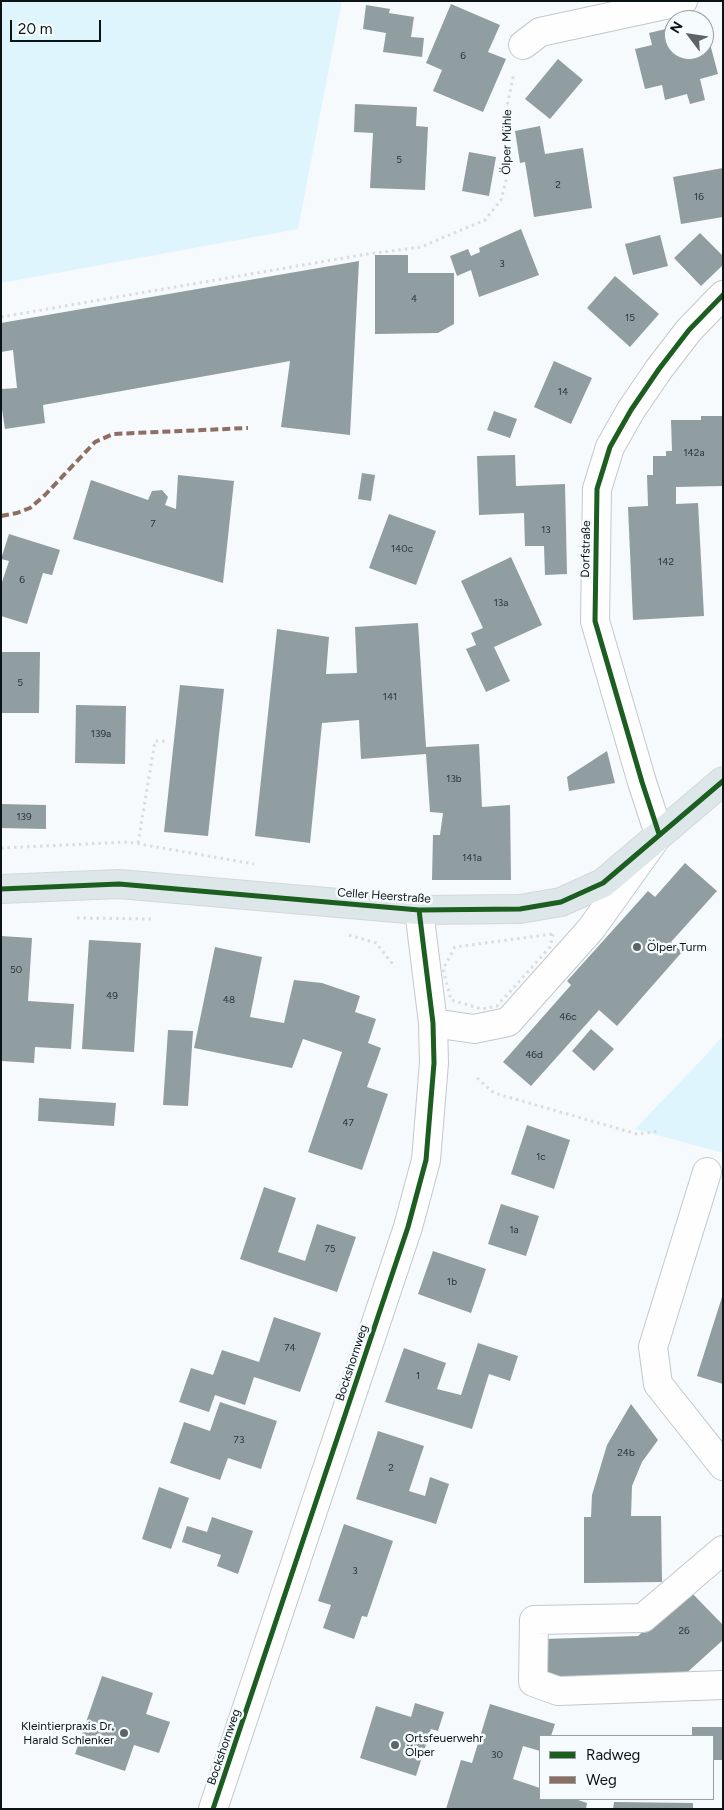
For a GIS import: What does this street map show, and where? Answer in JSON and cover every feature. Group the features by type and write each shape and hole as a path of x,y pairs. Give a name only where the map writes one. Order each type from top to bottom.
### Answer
{"main road":[{"name":"Celler Heerstraße","path":"1,888 118,884 419,910 520,909 561,902 603,883 723,781"}],"street":[{"path":"523,45 540,32 682,1"},
{"name":"Dorfstraße","path":"659,834 595,621 597,489 610,447 631,410 689,330 723,295"},
{"path":"433,1023 474,1029 508,1022 590,929 659,834"},
{"name":"Bockshornweg","path":"213,1809 408,1227 426,1160 434,1063 433,1023 419,910"},
{"path":"706,1172 653,1347 658,1384 723,1466"},
{"path":"723,1550 643,1618 534,1620 533,1682 558,1692 723,1685"}],"path":[{"path":"138,844 155,741 167,741"},
{"path":"1,848 120,842 261,864"},
{"path":"70,918 159,919"},
{"path":"345,934 376,943 396,968"},
{"path":"553,934 550,947 496,1006 482,1009 451,1000 443,969 455,947 553,934"},
{"path":"477,1078 494,1093 637,1134 660,1131"}],"shaded area":[{"path":"1,1 342,1 298,229 1,283"},
{"path":"723,1035 723,1153 635,1129 706,1055"}],"building":[{"path":"451,4 500,25 488,52 506,59 483,112 433,91 442,70 426,63"},
{"path":"366,5 390,9 389,13 414,17 411,37 424,38 422,57 383,52 386,33 363,29"},
{"path":"664,29 664,60 714,59 718,74 700,79 705,100 690,104 687,94 665,100 662,85 645,89 635,49 652,45 649,33"},
{"path":"558,59 583,80 550,119 525,99"},
{"path":"355,104 417,107 416,126 428,127 425,190 370,188 373,133 354,132"},
{"path":"540,126 545,154 583,148 592,208 534,217 525,162 520,163 515,131"},
{"path":"469,152 496,157 489,196 462,191"},
{"path":"723,168 723,217 681,224 673,177"},
{"path":"521,229 539,275 479,297 471,270 457,276 450,256 468,249 471,256 480,252 479,248"},
{"path":"700,233 723,256 723,265 701,286 674,258"},
{"path":"660,235 668,266 633,275 625,244"},
{"path":"375,255 408,255 408,273 454,273 454,324 438,333 375,334"},
{"path":"359,261 350,435 281,427 290,361 43,405 45,423 5,429 1,389 17,388 13,350 1,352 1,323"},
{"path":"615,276 659,314 630,347 587,308"},
{"path":"554,361 592,378 571,424 534,407"},
{"path":"494,411 517,419 510,438 487,430"},
{"path":"701,416 723,416 723,486 676,487 676,504 698,503 704,616 633,620 628,507 648,506 647,475 653,475 653,456 666,456 666,451 672,451 671,420 701,420"},
{"path":"515,455 516,486 565,484 567,574 545,575 544,546 525,546 524,513 479,515 477,456"},
{"path":"362,473 375,475 371,501 358,499"},
{"path":"178,475 234,481 223,583 73,539 91,480 148,500 152,491 162,490 168,497 165,505 176,509"},
{"path":"389,514 436,531 416,585 369,568"},
{"path":"9,534 60,550 52,575 43,573 27,624 1,616 1,585 9,561 1,559"},
{"path":"511,557 542,625 494,647 510,681 486,692 466,649 476,645 471,633 483,628 461,581"},
{"path":"418,623 426,747 479,744 482,807 510,805 511,880 432,880 433,835 440,835 443,813 430,812 426,754 361,759 359,720 322,723 310,843 255,836 277,629 329,637 326,674 357,673 355,627"},
{"path":"1,652 40,652 39,713 1,713"},
{"path":"180,685 224,689 208,836 164,832"},
{"path":"76,705 126,706 125,764 75,763"},
{"path":"607,751 615,783 569,791 567,777"},
{"path":"1,804 46,805 46,829 1,828"},
{"name":"Ölper Turm","path":"685,863 717,891 671,942 682,952 617,1026 599,1010 531,1086 503,1062 571,985 567,981 648,891 655,897"},
{"path":"1,936 32,938 28,1001 74,1004 71,1049 35,1047 34,1063 1,1061"},
{"path":"89,940 141,943 134,1052 82,1049"},
{"path":"215,947 262,957 250,1017 284,1023 294,980 322,983 360,996 355,1012 376,1019 368,1043 381,1048 367,1087 388,1094 362,1170 308,1152 342,1052 303,1039 292,1068 194,1048"},
{"path":"591,1029 614,1049 594,1071 572,1051"},
{"path":"168,1030 193,1031 188,1106 163,1105"},
{"path":"39,1098 116,1103 114,1126 38,1121"},
{"path":"527,1125 570,1140 554,1189 511,1174"},
{"path":"264,1187 296,1198 278,1252 305,1261 317,1224 356,1237 337,1292 240,1259"},
{"path":"501,1204 539,1216 526,1256 488,1244"},
{"path":"433,1251 486,1269 471,1313 418,1294"},
{"path":"723,1297 723,1384 697,1376"},
{"path":"274,1317 321,1333 300,1392 254,1377 245,1405 215,1395 209,1412 179,1402 191,1368 213,1375 222,1350 259,1362"},
{"path":"478,1343 518,1356 510,1381 489,1374 472,1429 385,1402 404,1348 446,1363 437,1389 461,1395"},
{"path":"220,1402 277,1421 261,1469 228,1458 220,1480 170,1463 184,1422 210,1431"},
{"path":"631,1404 658,1440 642,1462 632,1486 631,1516 661,1516 662,1582 584,1583 584,1517 591,1517 592,1495 607,1445"},
{"path":"378,1431 424,1446 409,1491 425,1496 430,1477 449,1484 436,1524 356,1499"},
{"path":"159,1487 189,1498 171,1549 142,1539"},
{"path":"212,1517 253,1531 238,1574 217,1566 221,1555 182,1542 187,1526 207,1532"},
{"path":"344,1524 393,1541 367,1617 362,1616 354,1639 323,1628 331,1605 318,1601"},
{"path":"689,1590 723,1625 723,1640 682,1677 547,1679 544,1639 638,1636"},
{"name":"Kleintierpraxis Dr. Harald Schlenker","path":"102,1676 153,1693 146,1714 170,1722 159,1753 134,1745 125,1771 75,1754"},
{"name":"Ortsfeuerwehr Ölper","path":"415,1703 444,1712 438,1731 431,1729 416,1776 360,1758 376,1706 411,1717"},
{"path":"490,1704 555,1724 551,1735 539,1735 539,1751 523,1746 513,1779 539,1788 539,1800 578,1800 587,1803 586,1809 446,1809 461,1760 472,1763"},
{"path":"692,1727 723,1727 723,1760 714,1760 714,1735 692,1735"},
{"path":"614,1802 693,1803 693,1809 613,1809"}],"marked path":[{"path":"1,516 30,508 45,495 95,442 113,434 248,428"}],"cycle path":[{"path":"659,834 595,621 597,489 610,447 631,410 689,330 723,295"},
{"path":"1,889 119,884 419,910 520,909 561,902 603,883 723,781"},
{"path":"213,1809 408,1227 426,1160 434,1063 433,1023 419,910"}],"place":[{"name":"Ölper Turm","path":"637,947"},
{"name":"Kleintierpraxis Dr. Harald Schlenker","path":"124,1733"},
{"name":"Ortsfeuerwehr Ölper","path":"395,1745"}]}
